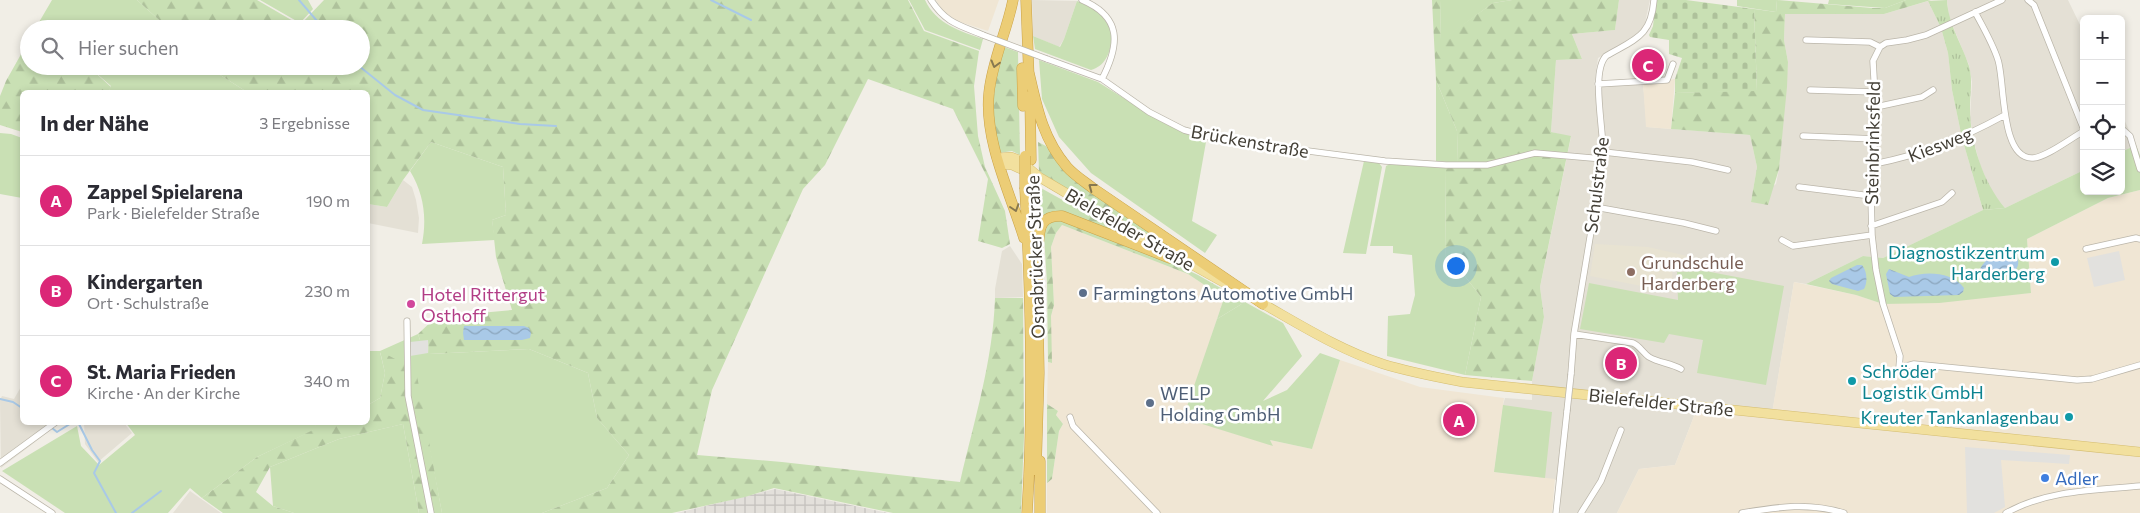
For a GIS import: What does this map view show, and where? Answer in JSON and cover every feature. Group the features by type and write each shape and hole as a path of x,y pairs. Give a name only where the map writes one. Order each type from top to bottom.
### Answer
{"highway":[{"path":"1014,0 988,94 988,114 991,138 998,161 1032,256 1040,248 1041,224 1047,218 1062,216 1170,258"},
{"name":"Osnabrücker Straße","path":"1019,0 1028,158"},
{"name":"Osnabrücker Straße","path":"1026,0 1029,73 1028,191 1039,416 1032,513"},
{"path":"1029,73 1044,132 1050,144 1068,168 1094,189 1263,304"},
{"name":"Osnabrücker Straße","path":"1027,513 1032,414 1032,256"},
{"path":"1039,416 1040,513"}],"main road":[{"name":"Bielefelder Straße","path":"998,161 1011,158 1019,160 1039,177 1110,219 1322,337 1352,352 1383,364 1415,373 1462,382 2140,452"},
{"name":"Bielefelder Straße","path":"998,161 1017,166 1038,181 1170,258 1263,304"},
{"name":"Bielefelder Straße","path":"2075,444 2140,448"}],"street":[{"name":"Brückenstraße","path":"931,0 940,14 955,24 1102,79 1149,112 1184,130 1218,139 1385,161 1446,166 1487,165 1535,153 1603,159"},
{"path":"1082,0 1100,9 1112,22 1115,40 1113,52 1102,79"},
{"name":"Schulstraße","path":"1556,513 1574,334 1604,152 1598,84 1602,60 1640,37 1646,30 1653,12 1654,0"},
{"path":"1806,40 1870,42 1880,47 1886,43 1926,35 2002,0"},
{"path":"2028,0 2034,5 2080,121"},
{"path":"1975,12 1998,58 2001,71 2004,116 2014,146 2020,154 2027,157 2042,156 2080,133"},
{"name":"Steinbrinksfeld","path":"1880,47 1873,61 1876,107 1871,226 1876,270 1883,304 1900,356 1899,368 1914,364 2077,380 2092,379 2140,365"},
{"path":"1598,84 1667,80 1673,64"},
{"path":"1810,90 1874,92"},
{"path":"1876,107 1922,97 1933,90"},
{"name":"Kiesweg","path":"1874,164 1933,150 1962,138 2004,116"},
{"path":"2125,132 2130,136 2140,169"},
{"path":"1804,136 1875,139"},
{"path":"1604,152 1692,162 1728,170"},
{"path":"1799,187 1871,196"},
{"path":"1871,226 1942,202 1952,193"},
{"path":"1595,207 1684,223 1716,231"},
{"path":"1782,240 1793,246 1872,234"},
{"path":"2086,249 2136,238 2140,239"},
{"path":"407,321 408,396 431,513"},
{"path":"1574,334 1633,343 1639,346 1649,358 1672,364 1681,369"},
{"path":"1070,417 1073,426 1157,513"},
{"path":"0,463 52,425"},
{"path":"1580,513 1601,480 1622,430"},
{"path":"0,479 52,513"},
{"path":"2006,513 2029,502 2051,496 2140,486"},
{"path":"1742,513 1780,506 1809,505 1844,513"}],"shaded area":[{"path":"936,0 999,0 988,31 957,21 943,11"},
{"path":"1032,0 1077,1 1064,39 1059,47 1033,36"},
{"path":"1619,0 1650,0 1644,27 1635,36 1598,58 1594,86 1643,83 1647,127 1750,135 1757,167 1751,202 1776,184 1779,169 1788,62 1784,40 1785,14 1884,14 1928,1 1941,28 1948,53 1952,90 1962,138 1983,210 1883,258 1863,256 1806,284 1794,282 1772,414 1698,406 1675,465 1639,469 1617,513 1560,513 1562,481 1494,472 1505,398 1532,400 1532,381 1544,317 1540,287 1571,137 1551,132 1556,60 1582,59 1572,34 1615,30"},
{"path":"1947,0 2068,0 2080,25 2080,172 2005,208 1993,194 1980,165 1975,146 1970,118 1972,82 1969,65 1949,17"},
{"path":"1675,79 1671,129 1646,127 1643,83"},
{"path":"2125,122 2136,145 2125,150"},
{"path":"403,180 412,187 419,218 418,233 370,223 370,204 387,207"},
{"path":"2140,190 2140,513 1617,513 1639,469 1675,465 1698,406 1772,413 1794,282 1856,295 1883,304 2031,293 2027,239 2108,198"},
{"path":"1062,225 1188,274 1224,298 1184,418 1272,445 1270,440 1312,449 1340,360 1420,387 1504,398 1494,472 1555,479 1552,513 1047,513 1047,483 1052,479 1059,431 1063,424 1056,415 1058,411 1047,404 1048,362 1051,363 1051,316 1054,305 1051,247 1056,233"},
{"name":"Grundschule Harderberg","path":"1595,244 1648,247 1696,258 1690,267 1672,268 1673,292 1590,276"},
{"path":"1010,246 1022,264 1023,297 995,298 1002,251"},
{"path":"2119,251 2125,280 2094,287 2087,258"},
{"path":"428,340 428,353 410,356 410,342"},
{"path":"20,388 20,425 57,425 1,468 0,400 2,396 14,399"},
{"path":"84,425 126,425 132,433 98,462 85,444"},
{"name":"Adler","path":"1965,447 2070,455 2069,464 2001,460 2005,507 1994,513 1967,513"},
{"path":"775,489 888,513 677,513"},
{"path":"190,491 221,513 173,513"}],"green space":[{"path":"52,0 137,0 159,20 40,20"},
{"path":"137,0 257,0 291,20 159,20"},
{"path":"260,0 308,0 313,9 303,20 295,20"},
{"path":"324,0 908,0 924,31 979,51 974,86 978,136 985,167 1005,211 1010,244 1002,248 978,241 988,179 953,109 868,79 825,165 803,189 712,390 697,455 782,462 960,482 987,368 995,298 1023,298 1024,437 1021,513 893,513 774,488 745,497 672,513 542,513 607,488 629,455 597,418 588,373 529,349 429,354 428,340 420,340 418,334 436,317 512,310 496,257 492,220 506,215 503,167 431,142 403,180 387,207 370,204 370,90 244,90 220,75 370,75 370,20 305,20"},
{"path":"909,0 925,0 935,15 949,26 983,39 980,50 925,30"},
{"path":"1432,0 1440,0 1441,40 1493,3 1512,0 1619,0 1615,30 1572,34 1582,59 1556,60 1551,132 1571,136 1540,287 1544,317 1532,381 1465,375 1481,297 1464,275 1445,264 1446,168 1458,168 1457,131 1436,80"},
{"path":"1440,0 1512,0 1493,3 1441,41"},
{"path":"1656,0 1686,0 1754,9 1757,91 1675,93 1675,79 1682,58 1669,54 1669,40 1650,37 1649,35 1653,26"},
{"path":"1737,0 1777,0 1776,12 1737,6"},
{"path":"1777,0 1885,8 1906,0 1931,0 1884,14 1785,14 1784,40 1788,62 1787,87 1779,169 1768,205 1751,202 1757,167 1750,135 1671,129 1675,93 1757,90 1754,9 1776,12"},
{"path":"1829,0 1906,0 1885,8 1828,4"},
{"path":"1947,0 1950,17 1970,71 1970,108 1975,148 1990,186 2005,208 1983,210 1962,138 1952,90 1948,53 1941,28 1928,1"},
{"path":"1077,1 1101,14 1108,24 1110,31 1111,39 1108,55 1104,62 1091,70 1035,49 1033,36 1060,47"},
{"path":"1004,47 1018,52 1020,155 1012,151 999,153 996,139 993,112 995,87"},
{"path":"20,56 20,75 98,75 111,87 109,90 20,90 20,131 0,125 0,96"},
{"path":"1039,60 1098,82 1160,121 1206,142 1192,221 1217,235 1205,253 1091,173 1059,137 1042,99"},
{"path":"98,75 220,75 244,90 109,90 111,86"},
{"path":"1436,80 1457,131 1458,163 1436,161"},
{"path":"0,133 11,134 20,137 20,198 0,194"},
{"path":"431,142 503,167 506,215 492,220 495,240 422,244 423,206 418,188 410,171"},
{"path":"1038,142 1046,146 1065,170 1169,244 1167,247 1055,183 1039,171"},
{"path":"2136,145 2140,155 2140,190 2125,194 2125,150"},
{"path":"1364,161 1379,163 1382,167 1366,254 1343,253"},
{"path":"1390,164 1446,168 1445,264 1464,275 1481,297 1465,375 1387,356 1388,316 1410,314 1415,295 1412,255 1393,253 1393,246 1370,246 1386,166"},
{"path":"2080,172 2080,195 2120,195 2108,198 2027,239 2031,293 1939,303 1883,304 1856,295 1806,284 1863,256 1883,258 1983,210 2005,208"},
{"path":"1039,187 1137,241 1067,214 1041,220"},
{"path":"1057,220 1166,260 1198,275 1245,302 1217,319 1224,298 1188,274 1062,225 1056,233 1051,247 1054,305 1051,316 1052,363 1048,362 1044,235 1048,224"},
{"path":"1705,271 1784,286 1766,385 1697,373 1703,340 1669,334 1664,343 1580,329 1589,283 1678,300 1677,272"},
{"path":"1245,302 1283,323 1302,356 1263,401 1287,390 1320,353 1340,360 1312,449 1270,440 1273,446 1183,418 1217,319"},
{"path":"418,334 420,340 428,339 429,354 529,349 588,373 597,418 629,455 607,488 542,513 442,513 424,419 380,352 385,373 380,398 370,404 370,351 380,351"},
{"path":"380,351 416,370 442,513 419,513 403,424 339,439 270,467 256,492 273,506 294,513 223,513 202,498 257,457 313,430 316,425 370,425 370,404 380,398 385,373"},
{"path":"1047,404 1058,411 1056,415 1063,424 1059,431 1052,479 1047,483"},
{"path":"1503,405 1552,412 1545,478 1494,472"},
{"path":"424,419 403,424 419,513 294,513 273,506 270,467 339,439"},
{"path":"128,425 316,425 314,430 257,457 202,498 190,488 168,513 65,513 2,471 77,426 81,446 99,465 135,435"}],"water":[{"path":"2005,247 2014,250 2018,258 2016,270 2005,276 1983,276 1980,269 1984,263 1994,253"},
{"path":"1857,265 1862,265 1866,273 1864,289 1858,291 1832,284 1829,281 1831,278"},
{"path":"1889,269 1909,277 1923,274 1946,276 1959,283 1964,288 1963,292 1959,295 1894,297 1890,294 1886,274"},
{"path":"464,326 524,326 529,328 531,333 530,338 522,340 464,340"}],"waterway":[{"path":"299,0 316,20"},
{"path":"711,0 751,20"},
{"path":"370,75 395,95 423,110 520,124 556,126"},
{"path":"0,399 13,402 20,407"},
{"path":"52,428 57,432 68,425"},
{"path":"80,425 92,450 100,461 94,473 116,513"},
{"path":"132,513 161,491"}],"place":[{"name":"St. Maria Frieden","path":"1648,65"},
{"name":"Diagnostikzentrum Harderberg","path":"2055,262"},
{"name":"Grundschule Harderberg","path":"1631,272"},
{"name":"Farmingtons Automotive GmbH","path":"1083,293"},
{"name":"Hotel Rittergut Osthoff","path":"411,304"},
{"name":"Kindergarten","path":"1621,363"},
{"name":"Schröder Logistik GmbH","path":"1852,381"},
{"name":"WELP Holding GmbH","path":"1150,403"},
{"name":"Kreuter Tankanlagenbau","path":"2069,417"},
{"name":"Zappel Spielarena","path":"1459,420"},
{"name":"Adler","path":"2045,478"}]}
